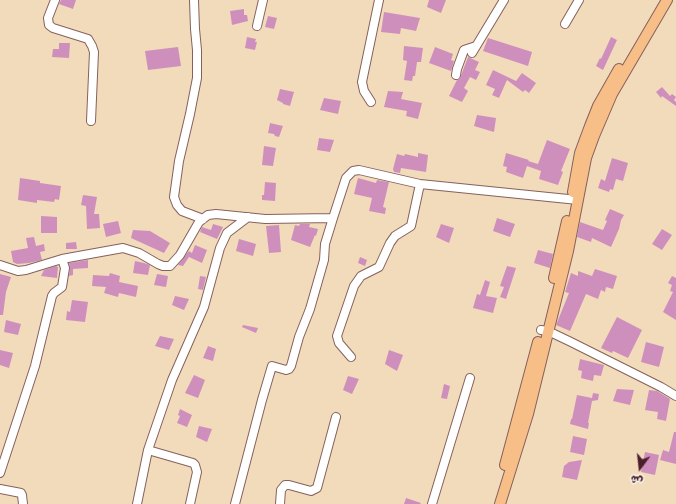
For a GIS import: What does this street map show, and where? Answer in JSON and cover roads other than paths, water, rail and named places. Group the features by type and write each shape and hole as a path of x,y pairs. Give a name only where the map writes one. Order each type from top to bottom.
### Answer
{"main road":[{"path":"575,200 580,153 590,126 609,86 659,0"},
{"path":"500,504 528,414 553,286 586,158 599,122 612,94 667,0"},
{"path":"494,504 545,330"}],"street":[{"path":"55,0 48,18 48,22 51,26 88,39 94,52 91,121"},
{"path":"194,0 197,50 196,78 174,197 177,205 182,211 203,219"},
{"path":"257,26 263,0"},
{"path":"371,102 364,91 362,82 379,0"},
{"path":"456,75 464,50 474,49 504,0"},
{"path":"565,24 579,0"},
{"path":"235,504 243,468 272,366 286,370 291,366 324,260 325,244 333,218 346,178 353,171 359,170 420,184 575,200"},
{"path":"351,357 339,344 337,336 354,286 361,276 379,267 394,236 411,226 420,184"},
{"path":"0,266 18,271 26,270 62,259 123,248 139,253 163,266 170,266 180,255 199,222 208,215 216,214 265,219 333,218"},
{"path":"137,504 148,450 172,380 204,307 220,248 227,234 248,217"},
{"path":"0,473 35,366 52,296 62,287 65,268 62,259"},
{"path":"545,330 661,387 676,396"},
{"path":"432,504 470,378"},
{"path":"280,504 281,490 285,485 311,491 317,488 336,418"},
{"path":"148,450 193,463 195,465 197,472 190,504"},
{"path":"0,489 21,493 23,504"}]}
